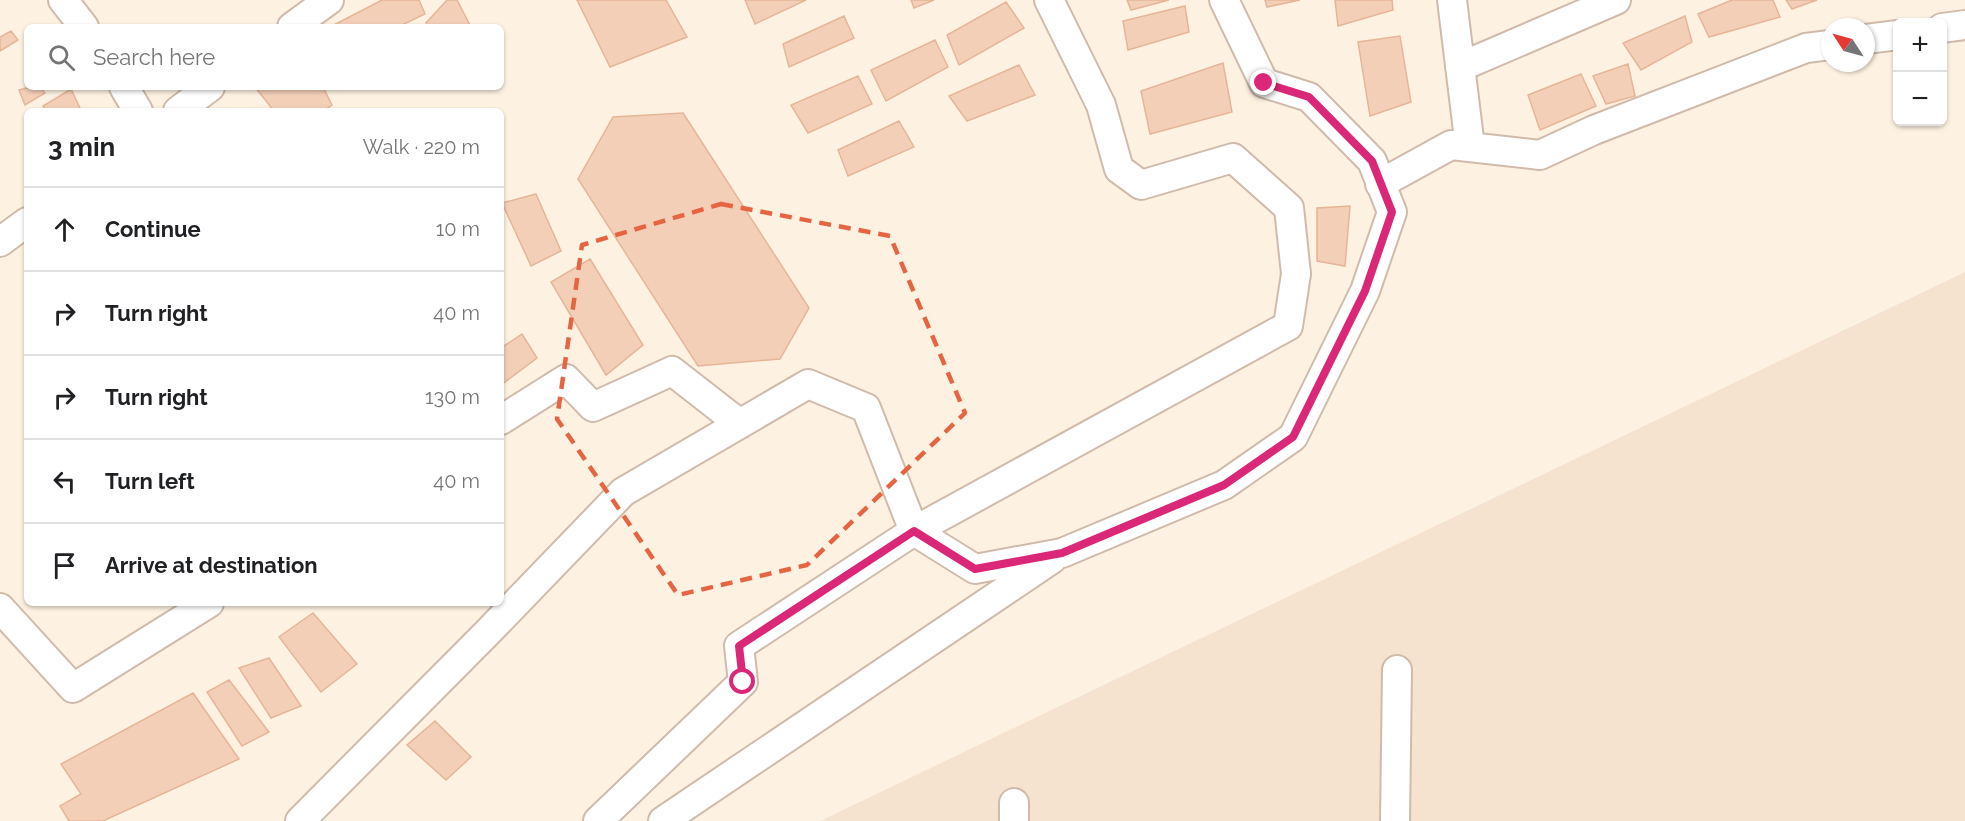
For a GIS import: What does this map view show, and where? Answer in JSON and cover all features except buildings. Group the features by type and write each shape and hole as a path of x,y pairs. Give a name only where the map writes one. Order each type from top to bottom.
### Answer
{"street":[{"path":"63,0 82,24"},
{"path":"296,24 329,0"},
{"path":"598,821 743,682 739,646 914,531 1288,326 1296,274 1289,208 1233,158 1141,185 1119,169 1101,105 1049,0"},
{"path":"663,821 1062,553 1224,485 1293,437 1369,279 1392,212 1372,161 1309,97 1264,83 1224,0"},
{"path":"1452,0 1470,147"},
{"path":"1460,67 1616,0"},
{"path":"1947,27 1965,25"},
{"path":"1875,38 1893,36"},
{"path":"1380,184 1451,145 1540,155 1594,130 1806,48 1821,46"},
{"path":"126,90 136,108"},
{"path":"182,108 206,90"},
{"path":"0,242 24,224"},
{"path":"504,418 566,379 592,407 672,371 740,424"},
{"path":"300,821 623,492 808,384 866,408 914,531 975,569 1062,553"},
{"path":"0,608 73,688 203,606"},
{"path":"1395,821 1397,670"}],"highlighted area":[{"path":"721,204 890,236 965,413 807,565 678,595 557,419 582,245"}],"shaded area":[{"path":"1965,272 1965,821 820,821"}],"route":[{"path":"743,682 739,646 914,531 975,569 1062,553 1224,485 1293,437 1365,291 1392,212 1372,161 1309,97 1264,83"}]}
